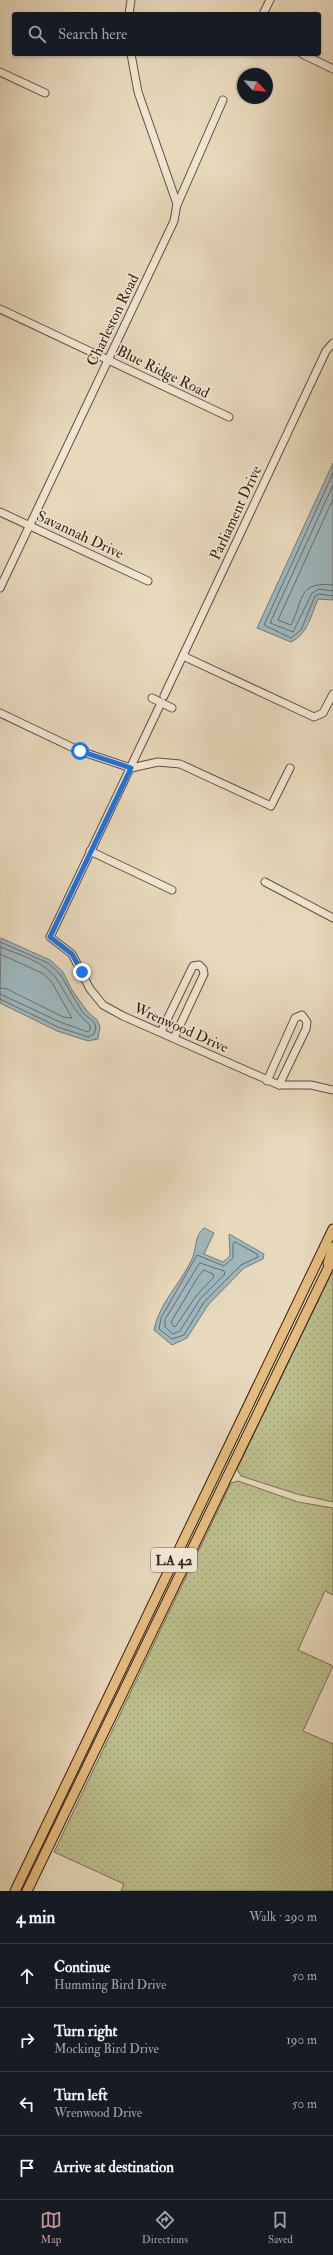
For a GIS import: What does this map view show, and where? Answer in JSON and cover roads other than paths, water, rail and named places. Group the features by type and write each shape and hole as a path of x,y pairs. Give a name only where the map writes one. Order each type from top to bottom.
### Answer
{"main road":[{"name":"LA 42","path":"14,1891 333,1229"},
{"path":"325,1274 333,1246"},
{"name":"LA 42","path":"28,1891 333,1258"}],"street":[{"path":"129,12 131,0"},
{"path":"264,12 270,0"},
{"path":"131,56 138,92 177,205"},
{"path":"306,56 333,69"},
{"path":"0,72 45,93"},
{"name":"Charleston Road","path":"0,588 171,230 177,205 223,100"},
{"name":"Blue Ridge Road","path":"0,309 229,417"},
{"name":"Parliament Drive","path":"50,937 131,768 326,351 333,343"},
{"name":"Savannah Drive","path":"0,512 148,581"},
{"path":"183,656 310,715 320,716 326,709 333,694"},
{"path":"152,698 163,700 172,708"},
{"path":"0,713 80,751 131,768 158,762 180,764 271,806 290,768"},
{"path":"90,851 172,890"},
{"path":"264,882 333,918"},
{"name":"Wrenwood Drive","path":"50,937 72,954 90,990 103,1005 123,1016 279,1085 311,1085 333,1090"},
{"path":"161,1032 193,966 199,965 203,968 204,974 174,1038"},
{"path":"267,1080 295,1018 302,1015 307,1022 306,1029 279,1085"}],"water":[{"path":"333,463 333,600 318,599 305,629 297,639 291,642 257,628"},
{"path":"1,938 50,960 63,972 72,990 87,1011 97,1020 100,1027 98,1039 88,1041 57,1031 0,1003"},
{"path":"204,1228 214,1233 204,1254 223,1262 230,1256 229,1234 264,1254 263,1259 244,1268 208,1305 187,1338 172,1345 154,1330 160,1311 192,1259 197,1238"}]}
